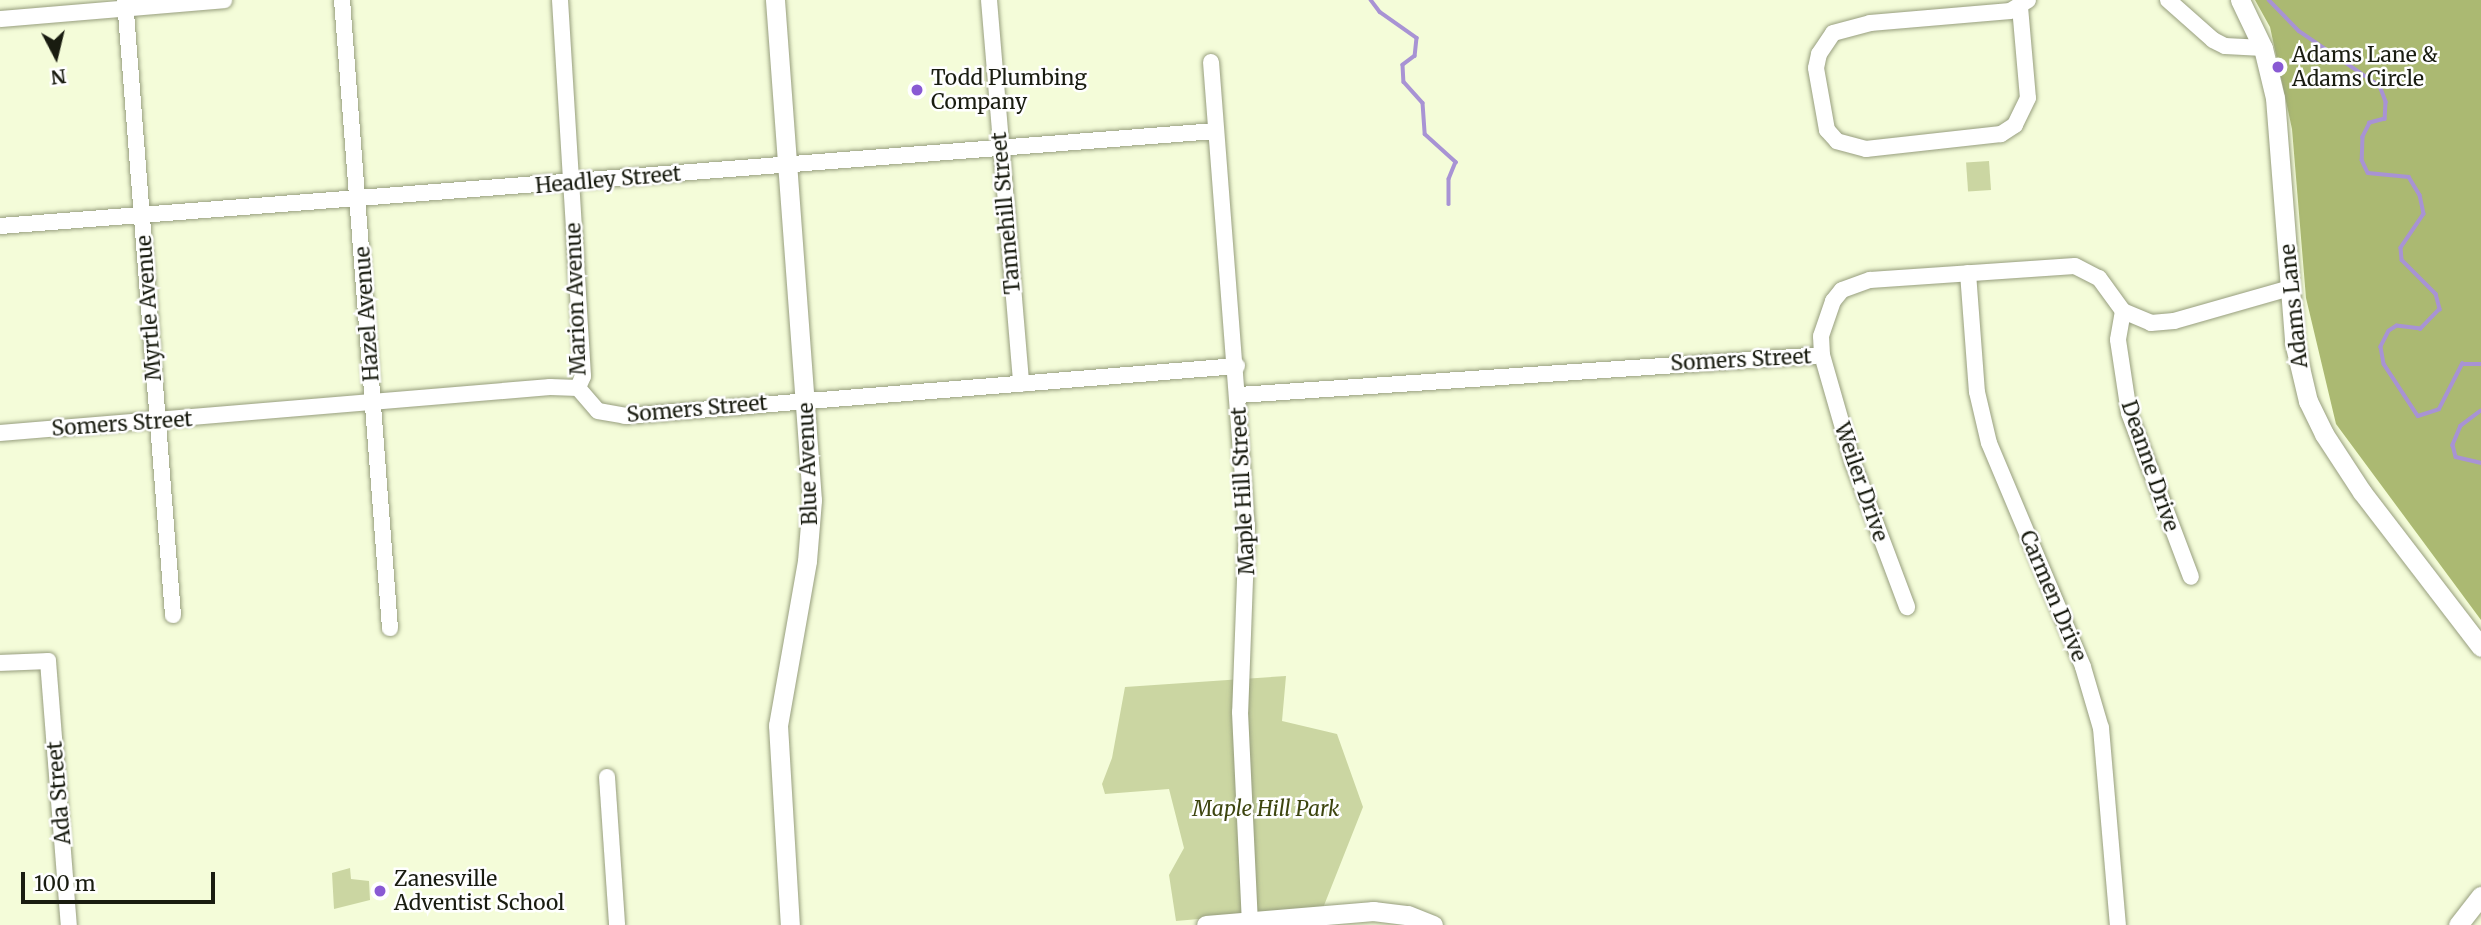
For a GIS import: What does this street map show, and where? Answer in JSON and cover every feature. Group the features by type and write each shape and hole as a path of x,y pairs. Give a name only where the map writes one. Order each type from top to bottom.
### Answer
{"street":[{"path":"0,19 126,4 224,0"},
{"name":"Hazel Avenue","path":"342,0 390,628"},
{"name":"Marion Avenue","path":"560,0 583,376 578,388"},
{"name":"Blue Avenue","path":"775,0 806,400 810,532 777,747 790,925"},
{"name":"Tannehill Street","path":"989,0 1021,384"},
{"path":"2168,0 2213,40 2225,46 2263,48"},
{"name":"Adams Lane","path":"2240,0 2263,48 2276,111 2290,288 2302,381 2323,434 2481,647"},
{"path":"2024,3 2028,98 2015,125 2001,134 1866,149 1837,141 1827,130 1816,68 1819,54 1833,33 1870,23 2024,3"},
{"name":"Myrtle Avenue","path":"126,4 173,615"},
{"name":"Maple Hill Street","path":"1211,62 1237,366 1247,524 1240,712 1250,921"},
{"name":"Headley Street","path":"0,226 1216,131"},
{"name":"Somers Street","path":"1239,395 1822,355 1826,315 1842,289 1870,280 2075,266 2099,278 2123,311"},
{"name":"Carmen Drive","path":"1968,273 1978,392 1989,443 2083,667 2101,728 2118,925"},
{"path":"2123,311 2137,320 2174,321 2290,288"},
{"name":"Deanne Drive","path":"2123,311 2118,340 2129,413 2190,577"},
{"name":"Weiler Drive","path":"1822,355 1853,463 1907,607"},
{"name":"Somers Street","path":"0,433 578,388 598,411 625,416 1237,366"},
{"name":"Ada Street","path":"0,663 48,661 69,925"},
{"path":"607,777 617,925"},
{"path":"2458,925 2481,896"},
{"path":"1219,924 1373,911 1408,915 1433,925"}],"green space":[{"path":"2255,0 2481,0 2481,620 2336,424 2306,298 2292,129 2270,27"},
{"path":"1989,161 1991,190 1968,192 1966,163"},
{"name":"Maple Hill Park","path":"1286,676 1282,721 1337,734 1363,807 1323,908 1176,921 1169,875 1184,848 1169,789 1105,794 1102,784 1112,758 1125,687"},
{"path":"350,868 351,879 369,881 370,900 334,909 332,873"}],"waterway":[{"path":"1371,0 1380,12 1417,38 1415,56 1403,65 1404,82 1423,103 1425,134 1456,162 1449,179 1449,204"},
{"path":"2269,0 2299,31 2380,86 2386,102 2385,119 2370,123 2363,137 2362,160 2368,173 2409,177 2420,195 2424,214 2401,248 2402,260 2436,294 2440,309 2421,329 2397,326 2389,331 2381,347 2384,364 2418,416 2439,409 2462,364 2481,364"},
{"path":"2481,411 2461,426 2453,445 2456,457 2481,463"}],"place":[{"name":"Adams Lane & Adams Circle","path":"2278,67"},
{"name":"Todd Plumbing Company","path":"917,90"},
{"name":"Zanesville Adventist School","path":"380,891"}]}
